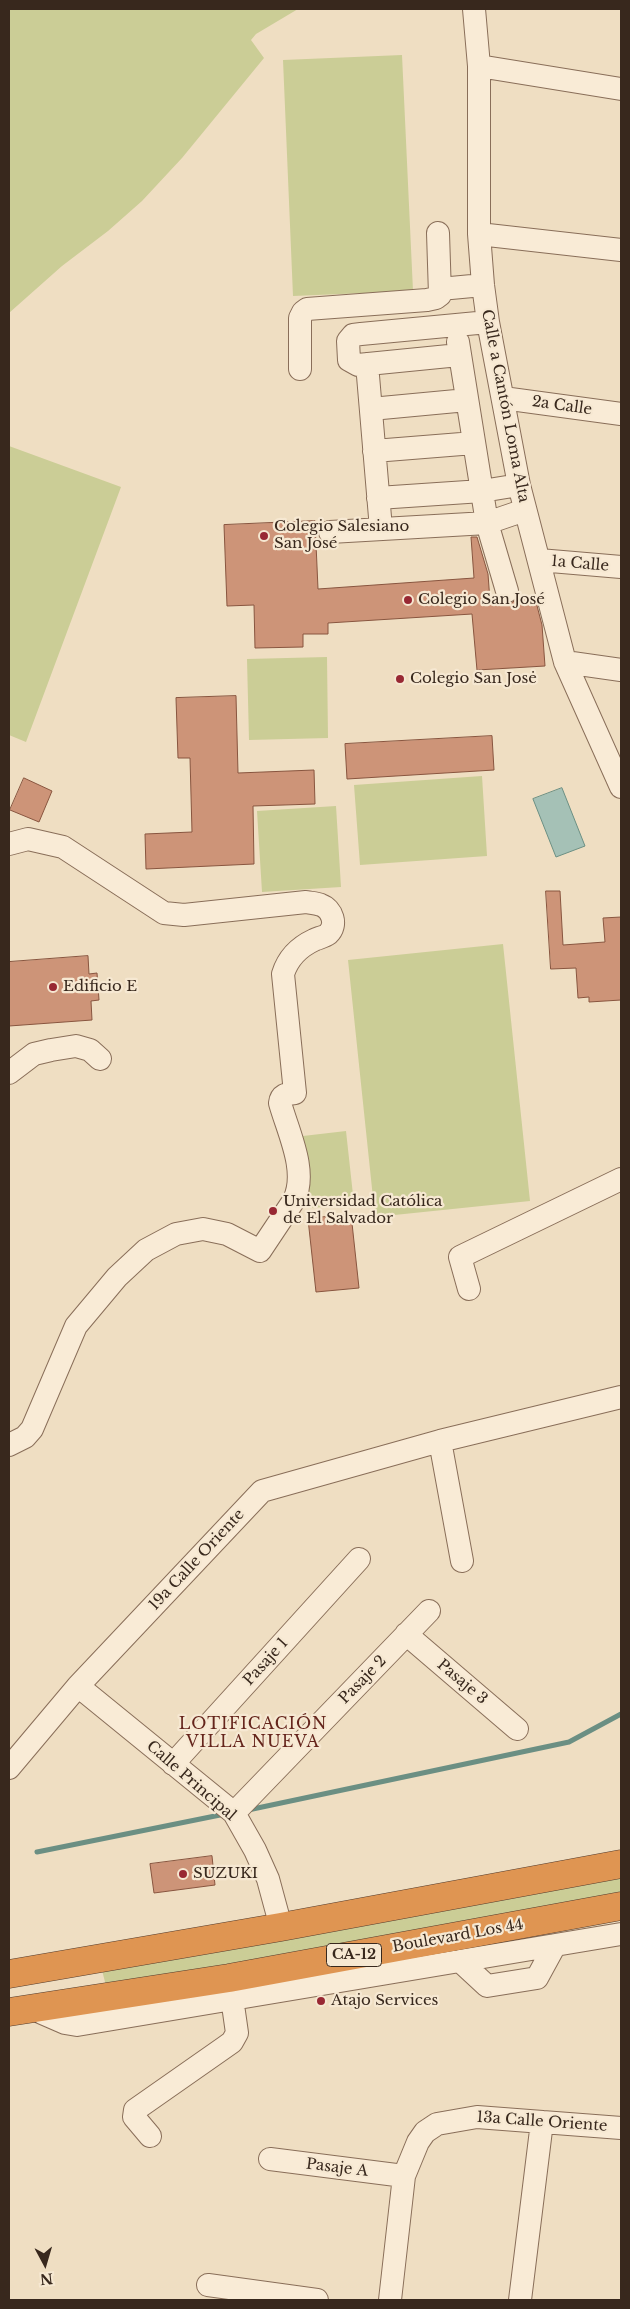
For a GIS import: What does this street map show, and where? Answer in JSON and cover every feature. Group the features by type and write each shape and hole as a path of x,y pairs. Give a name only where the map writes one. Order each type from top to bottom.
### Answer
{"highway":[{"path":"9,1974 120,1956 621,1864"},
{"name":"Boulevard Los 44","path":"87,2001 231,1989 621,1906"},
{"path":"9,1979 120,1956"},
{"path":"9,2012 87,2001"},
{"name":"CA-12","path":"9,2019 42,2013 87,2001"}],"street":[{"name":"Calle a Cantón Loma Alta","path":"474,9 479,66 479,234 488,322 519,485 565,662 621,787"},
{"path":"479,66 621,89"},
{"path":"300,369 300,318 302,312 307,309 427,300 440,295 438,233"},
{"path":"479,234 621,250"},
{"path":"440,289 484,285"},
{"path":"459,355 358,364 349,360 348,341 353,336 488,322"},
{"path":"456,325 459,355 487,523 507,591"},
{"path":"367,364 380,529"},
{"name":"2a Calle","path":"503,398 621,414"},
{"path":"371,408 467,400"},
{"path":"374,451 474,443"},
{"path":"378,498 482,491 519,485"},
{"path":"330,532 487,523 525,510"},
{"name":"1a Calle","path":"539,560 621,568"},
{"path":"565,662 621,670"},
{"path":"9,844 28,839 63,847 164,913 184,915 306,902 322,905 328,909 333,917 333,923 328,934 295,953 283,974 295,1093 284,1095 280,1103 299,1174 298,1192 294,1200 260,1251 227,1234 204,1228 176,1234 146,1250 117,1277 76,1326 32,1429 25,1438 9,1445"},
{"path":"9,1073 34,1054 76,1046 90,1050 100,1059"},
{"path":"469,1289 460,1257 621,1179"},
{"name":"19a Calle Oriente","path":"9,1768 78,1686 262,1491 440,1441 621,1397"},
{"path":"440,1441 462,1561"},
{"name":"Pasaje 1","path":"173,1764 359,1559"},
{"name":"Pasaje 2","path":"234,1813 429,1611"},
{"name":"Pasaje 3","path":"406,1634 518,1729"},
{"name":"Calle Principal","path":"78,1686 234,1813 268,1878 281,1927"},
{"path":"42,2013 77,2026 231,1989 460,1962 621,1934"},
{"path":"460,1962 487,1986 532,1980 539,1975 555,1945"},
{"path":"150,2136 134,2116 135,2110 232,2042 237,2033 231,1989"},
{"name":"13a Calle Oriente","path":"390,2300 404,2176 425,2132 437,2124 477,2116 621,2128"},
{"path":"520,2300 542,2122"},
{"name":"Pasaje A","path":"270,2159 404,2176"},
{"path":"208,2285 317,2300"}],"green space":[{"path":"9,9 298,9 256,34 251,40 264,58 182,158 142,201 108,231 62,266 9,313"},
{"path":"402,55 413,291 293,296 283,60"},
{"path":"9,446 121,487 26,742 9,735"},
{"path":"327,657 328,738 249,740 247,659"},
{"path":"482,776 487,856 360,865 354,785"},
{"path":"336,806 341,887 262,892 257,811"},
{"path":"503,944 530,1201 375,1217 348,960"},
{"path":"346,1131 354,1204 311,1208 303,1136"},
{"path":"621,1870 621,1897 106,1986 102,1970"}],"shaded area":[{"path":"562,788 585,846 556,857 533,799"}],"building":[{"path":"315,521 318,589 474,578 471,537 477,537 488,574 490,601 510,604 517,599 535,598 542,625 545,666 477,670 472,614 328,623 328,634 303,634 303,647 255,648 254,605 227,606 224,525"},
{"path":"236,696 238,773 314,770 315,804 253,806 254,864 146,869 145,834 192,832 190,758 178,758 176,698"},
{"path":"492,736 494,770 347,779 345,744"},
{"path":"24,778 52,791 39,822 10,810"},
{"path":"546,891 560,891 563,945 605,942 603,918 621,917 621,1000 589,1002 589,997 578,998 576,968 551,969"},
{"name":"Edificio E","path":"88,956 89,974 97,973 99,1000 91,1001 92,1020 9,1026 9,962"},
{"path":"351,1214 359,1288 316,1292 308,1219"},
{"name":"SUZUKI","path":"212,1856 215,1885 154,1893 150,1864"}],"waterway":[{"path":"248,1810 569,1742 621,1714"},
{"path":"37,1852 225,1814"}],"place":[{"name":"Colegio Salesiano San José","path":"264,536"},
{"name":"Colegio San José","path":"408,600"},
{"name":"Colegio San Josė","path":"400,679"},
{"name":"Edificio E","path":"53,987"},
{"name":"Universidad Católica de El Salvador","path":"273,1211"},
{"name":"SUZUKI","path":"183,1874"},
{"name":"Atajo Services","path":"321,2001"}],"district":[{"name":"LOTIFICACIÓN VILLA NUEVA","path":"253,1733"}]}
